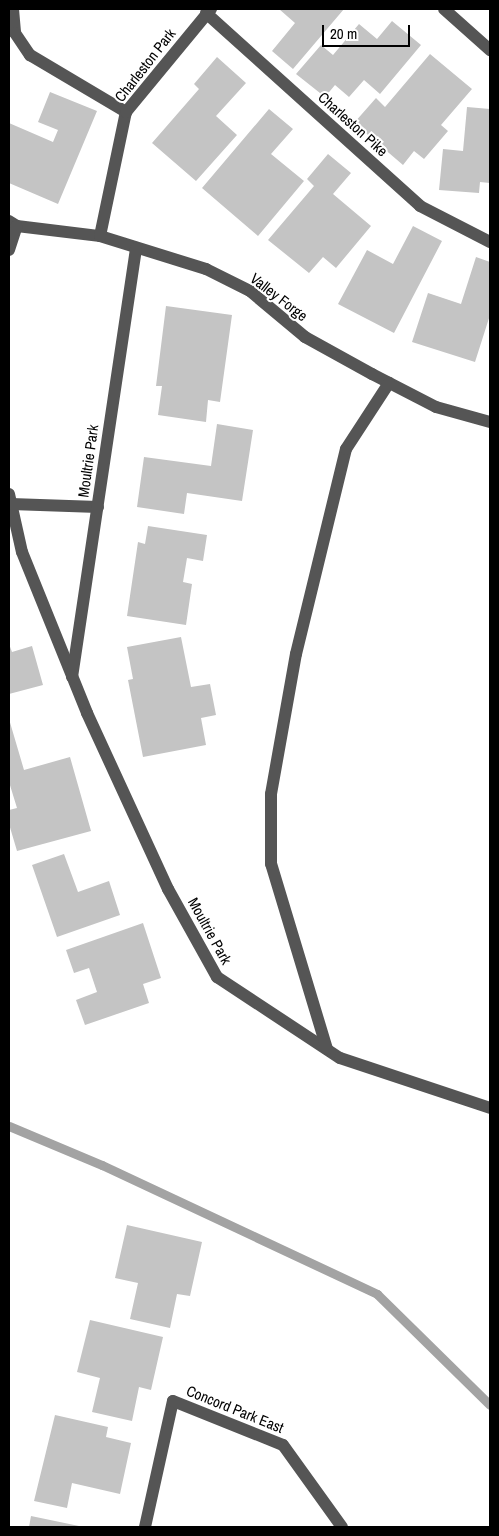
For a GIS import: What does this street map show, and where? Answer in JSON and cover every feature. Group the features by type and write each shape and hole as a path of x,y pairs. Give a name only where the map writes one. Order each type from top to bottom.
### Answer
{"street":[{"path":"13,9 15,33 30,55 77,86 126,112"},
{"path":"444,9 490,50"},
{"name":"Charleston Park","path":"100,236 126,112 208,11"},
{"name":"Charleston Pike","path":"208,11 420,206 490,242"},
{"path":"9,250 13,224"},
{"name":"Valley Forge","path":"13,224 100,236 136,249 206,269 250,291 305,337 389,383 436,407 490,422"},
{"name":"Moultrie Park","path":"72,677 136,249"},
{"path":"327,1049 271,864 271,794 296,654 343,459 389,383"},
{"path":"10,499 98,507"},
{"name":"Moultrie Park","path":"10,499 22,552 72,677 168,889 217,977 327,1049 490,1108"},
{"name":"Concord Park East","path":"146,1527 172,1401 283,1445 342,1527"}],"building":[{"path":"279,9 344,9 293,69 272,51 295,23"},
{"path":"392,21 421,45 380,94 364,80 349,97 335,85 325,97 296,74 321,45 333,55 359,24 377,39"},
{"path":"430,54 472,89 441,125 448,131 424,159 414,151 403,165 354,123 376,98 385,107"},
{"path":"217,57 246,83 216,116 237,135 196,181 152,143 199,89 194,84"},
{"path":"50,92 97,111 58,204 9,183 9,123 53,142 58,130 38,122"},
{"path":"467,107 490,109 490,183 480,182 479,193 439,190 443,149 463,151"},
{"path":"269,109 293,129 271,154 304,181 258,236 202,188"},
{"path":"328,154 351,173 333,194 371,226 336,268 323,257 309,273 268,240 314,186 307,179"},
{"path":"413,226 442,241 394,333 338,304 367,250 393,264"},
{"path":"476,257 490,262 490,315 475,362 412,342 428,293 461,304"},
{"path":"166,306 232,315 220,402 208,400 206,422 158,415 162,386 156,386"},
{"path":"217,424 253,430 242,501 187,493 184,514 137,507 144,457 211,466"},
{"path":"148,526 207,535 203,561 187,558 183,582 192,584 186,625 127,616 138,542 145,544"},
{"path":"181,637 191,687 210,684 216,715 201,718 206,745 143,757 128,680 133,679 127,647"},
{"path":"9,644 12,652 32,646 43,685 9,694"},
{"path":"9,719 24,770 70,757 91,831 17,851 9,824 9,810 17,808 9,782"},
{"path":"64,854 78,892 109,881 120,915 57,937 32,865"},
{"path":"143,923 161,978 143,984 149,1003 85,1025 76,1000 97,992 89,968 74,973 66,950"},
{"path":"127,1225 202,1242 190,1296 177,1294 170,1328 130,1319 138,1283 115,1278"},
{"path":"90,1320 163,1337 151,1390 139,1387 132,1421 92,1412 100,1378 77,1372"},
{"path":"55,1415 108,1427 106,1437 131,1443 120,1494 72,1483 67,1508 34,1501"},
{"path":"31,1516 79,1526 79,1527 29,1527"}],"waterway":[{"path":"9,1126 102,1165 377,1294 490,1405"}]}
